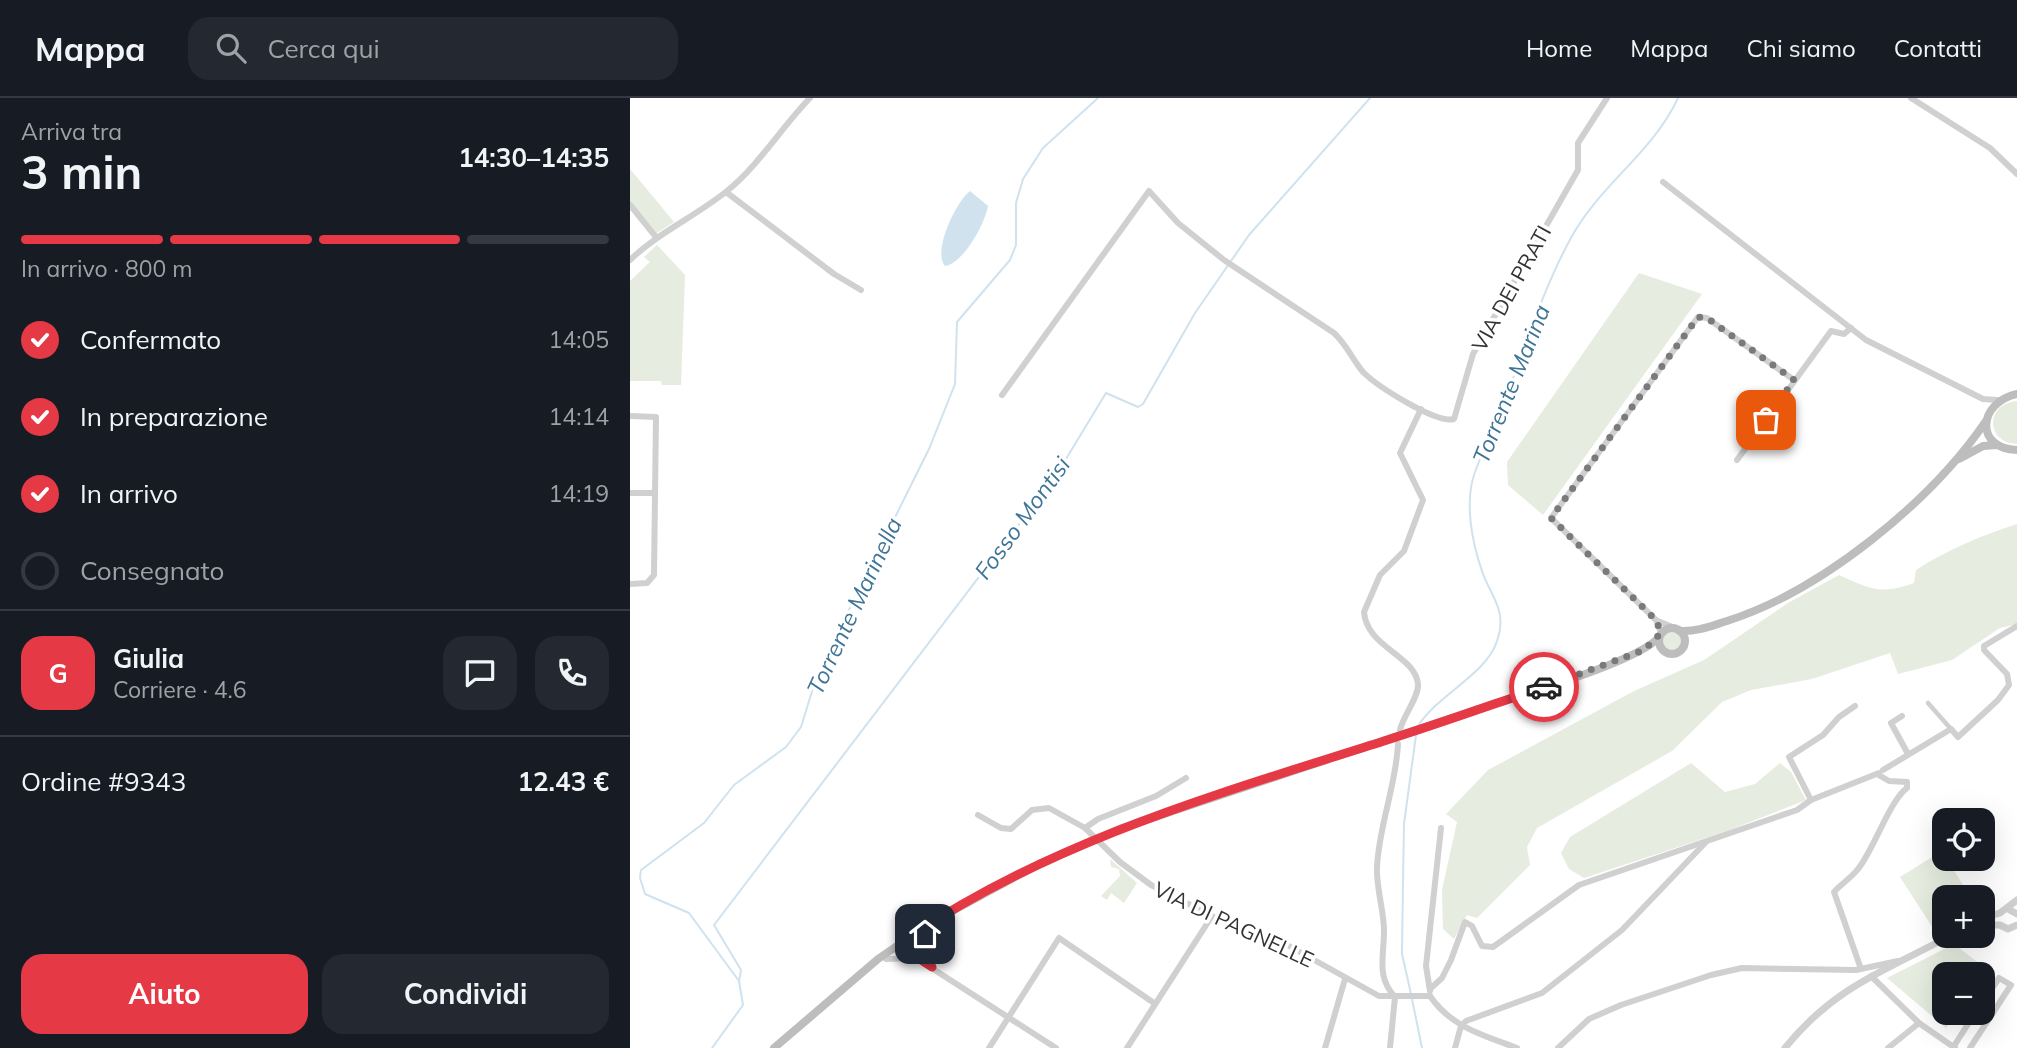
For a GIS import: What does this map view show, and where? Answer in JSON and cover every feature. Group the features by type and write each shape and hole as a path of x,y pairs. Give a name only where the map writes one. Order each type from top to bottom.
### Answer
{"main road":[{"path":"1644,650 1660,635 1677,629 1697,631 1746,615 1822,573 1865,544 1951,465 1998,400 2016,395"},
{"path":"1987,418 1989,436 1997,445"},
{"path":"1951,465 1981,447 1997,445 2017,450"},
{"path":"1677,629 1685,645"},
{"path":"774,1048 862,973 955,910 1039,864 1098,838 1644,650 1674,654 1697,631"},
{"path":"1660,635 1664,651"},
{"path":"862,973 955,910"}],"street":[{"path":"630,260 656,237 726,192 746,174 810,98"},
{"name":"VIA DEI PRATI","path":"1421,410 1446,421 1454,419 1473,355 1578,170 1578,143 1607,98"},
{"path":"1910,98 1990,148 2017,174"},
{"path":"1663,182 1866,340 1983,399 1998,400"},
{"path":"1002,395 1149,191 1178,223 1224,260 1334,333 1349,347 1357,365 1368,377 1421,410 1400,453 1423,500 1404,551 1380,575 1364,612 1372,635 1410,669 1416,678 1417,691 1404,715 1400,730"},
{"path":"726,192 834,274 861,290"},
{"path":"630,205 656,237"},
{"path":"1677,629 1656,620 1551,518 1698,317 1707,318 1794,380"},
{"path":"1737,460 1831,331 1844,334 1851,328"},
{"path":"1983,399 1987,418"},
{"path":"630,416 656,416 654,575 647,583 630,584"},
{"path":"630,493 655,493"},
{"path":"1656,620 1660,635"},
{"path":"2009,685 2007,674 1984,650 1984,646 2017,626"},
{"path":"1928,703 1958,737 1998,700 2017,678"},
{"path":"1811,800 1790,757 1823,736 1839,717 1855,706"},
{"path":"1902,716 1891,723 1908,754"},
{"path":"1398,744 1394,786 1377,868 1384,928 1381,975 1386,988 1397,997 1428,994 1442,978 1465,922 1472,926 1482,946 1493,947 1580,884 1797,810 1811,800 1880,773 1951,729"},
{"path":"1861,969 1834,892 1858,870 1874,837 1888,820 1898,797 1907,788 1907,782 1889,781 1880,773"},
{"path":"1085,828 1098,819 1156,796 1186,778"},
{"name":"VIA DI PAGNELLE","path":"978,816 1001,828 1011,829 1032,810 1049,808 1098,838 1141,879 1212,916 1280,941 1379,996 1397,997"},
{"path":"1441,828 1426,966 1428,994 1442,1013 1461,1026 1517,1048"},
{"path":"1455,1048 1461,1026 1466,1021 1542,993 1622,930 1707,841"},
{"path":"1995,914 2012,909"},
{"path":"2000,925 2012,909"},
{"path":"1126,1048 1212,916"},
{"path":"1995,925 2008,929 2017,926"},
{"path":"919,955 926,932"},
{"path":"989,1048 1059,938 1154,1003"},
{"path":"909,942 932,967 1056,1048"},
{"path":"1785,1048 1829,1001 1932,945"},
{"path":"886,959 919,955"},
{"path":"1558,1048 1589,1019 1621,1005 1711,975 1742,968 1826,971 1861,969 1898,961"},
{"path":"1871,976 1919,1023 1954,1047 1968,1025"},
{"path":"1970,1048 2014,987 1999,978 1995,984"},
{"path":"1325,1048 1345,979"},
{"path":"1390,1048 1397,997"},
{"path":"1888,1048 1919,1023"}],"shaded area":[{"path":"630,169 674,222 657,233 630,202"},
{"path":"657,245 685,275 681,385 662,385 661,381 630,381 630,281 650,262 644,257"},
{"path":"1639,273 1702,294 1543,515 1508,485 1507,462"},
{"path":"2017,401 2017,444 2006,442 1999,437 1993,423 1999,408 2006,403"},
{"path":"2017,524 2017,624 2000,628 1952,660 1898,674 1890,653 1812,679 1751,690 1722,702 1672,751 1537,828 1527,847 1530,865 1477,918 1467,915 1454,939 1443,929 1442,890 1457,822 1446,814 1488,770 1634,691 1704,660 1788,603 1839,575 1876,589 1903,587 1914,583 1916,570 1940,556"},
{"path":"1672,631 1679,634 1682,641 1679,648 1672,651 1665,648 1662,641 1665,634"},
{"path":"1691,763 1725,792 1755,784 1780,763 1791,772 1806,800 1727,831 1584,878 1569,869 1561,853 1570,837"},
{"path":"1932,857 1932,871 1954,871 1963,885 1932,885 1932,926 1900,877"},
{"path":"1110,859 1137,883 1124,903 1111,893 1107,900 1101,896 1120,876 1119,869 1111,867"},
{"path":"1946,948 1959,948 1977,962 1932,962 1932,1016 1887,978"}],"water":[{"path":"970,191 988,206 986,213 966,250 959,258 945,266 941,250 947,227 958,205"}],"waterway":[{"name":"Torrente Marinella","path":"712,1048 743,1005 739,981 689,913 645,894 640,878 641,870 704,823 734,785 786,747 801,727 818,672 929,449 955,384 957,322 1010,260 1016,245 1016,203 1023,179 1043,148 1098,98"},
{"name":"Fosso Montisi","path":"739,981 741,970 714,925 1055,477 1106,393 1138,407 1143,404 1195,313 1249,235 1370,98"},
{"name":"Torrente Marina","path":"1418,726 1426,715 1483,664 1497,641 1500,630 1499,611 1475,548 1470,496 1475,472 1542,301 1561,257 1584,217 1655,135 1678,98"},
{"name":"Torrente Marina","path":"1411,994 1402,954 1404,824 1416,735"},
{"name":"Torrente Marina","path":"1412,999 1422,1048"}],"way so far":[{"path":"1544,687 1644,650 1654,643 1661,633 1656,620 1551,518 1698,317 1707,318 1794,380 1766,420"}],"route":[{"path":"925,934 922,953 932,967 912,954 907,939 932,922 1039,864 1122,828 1544,687"}]}
